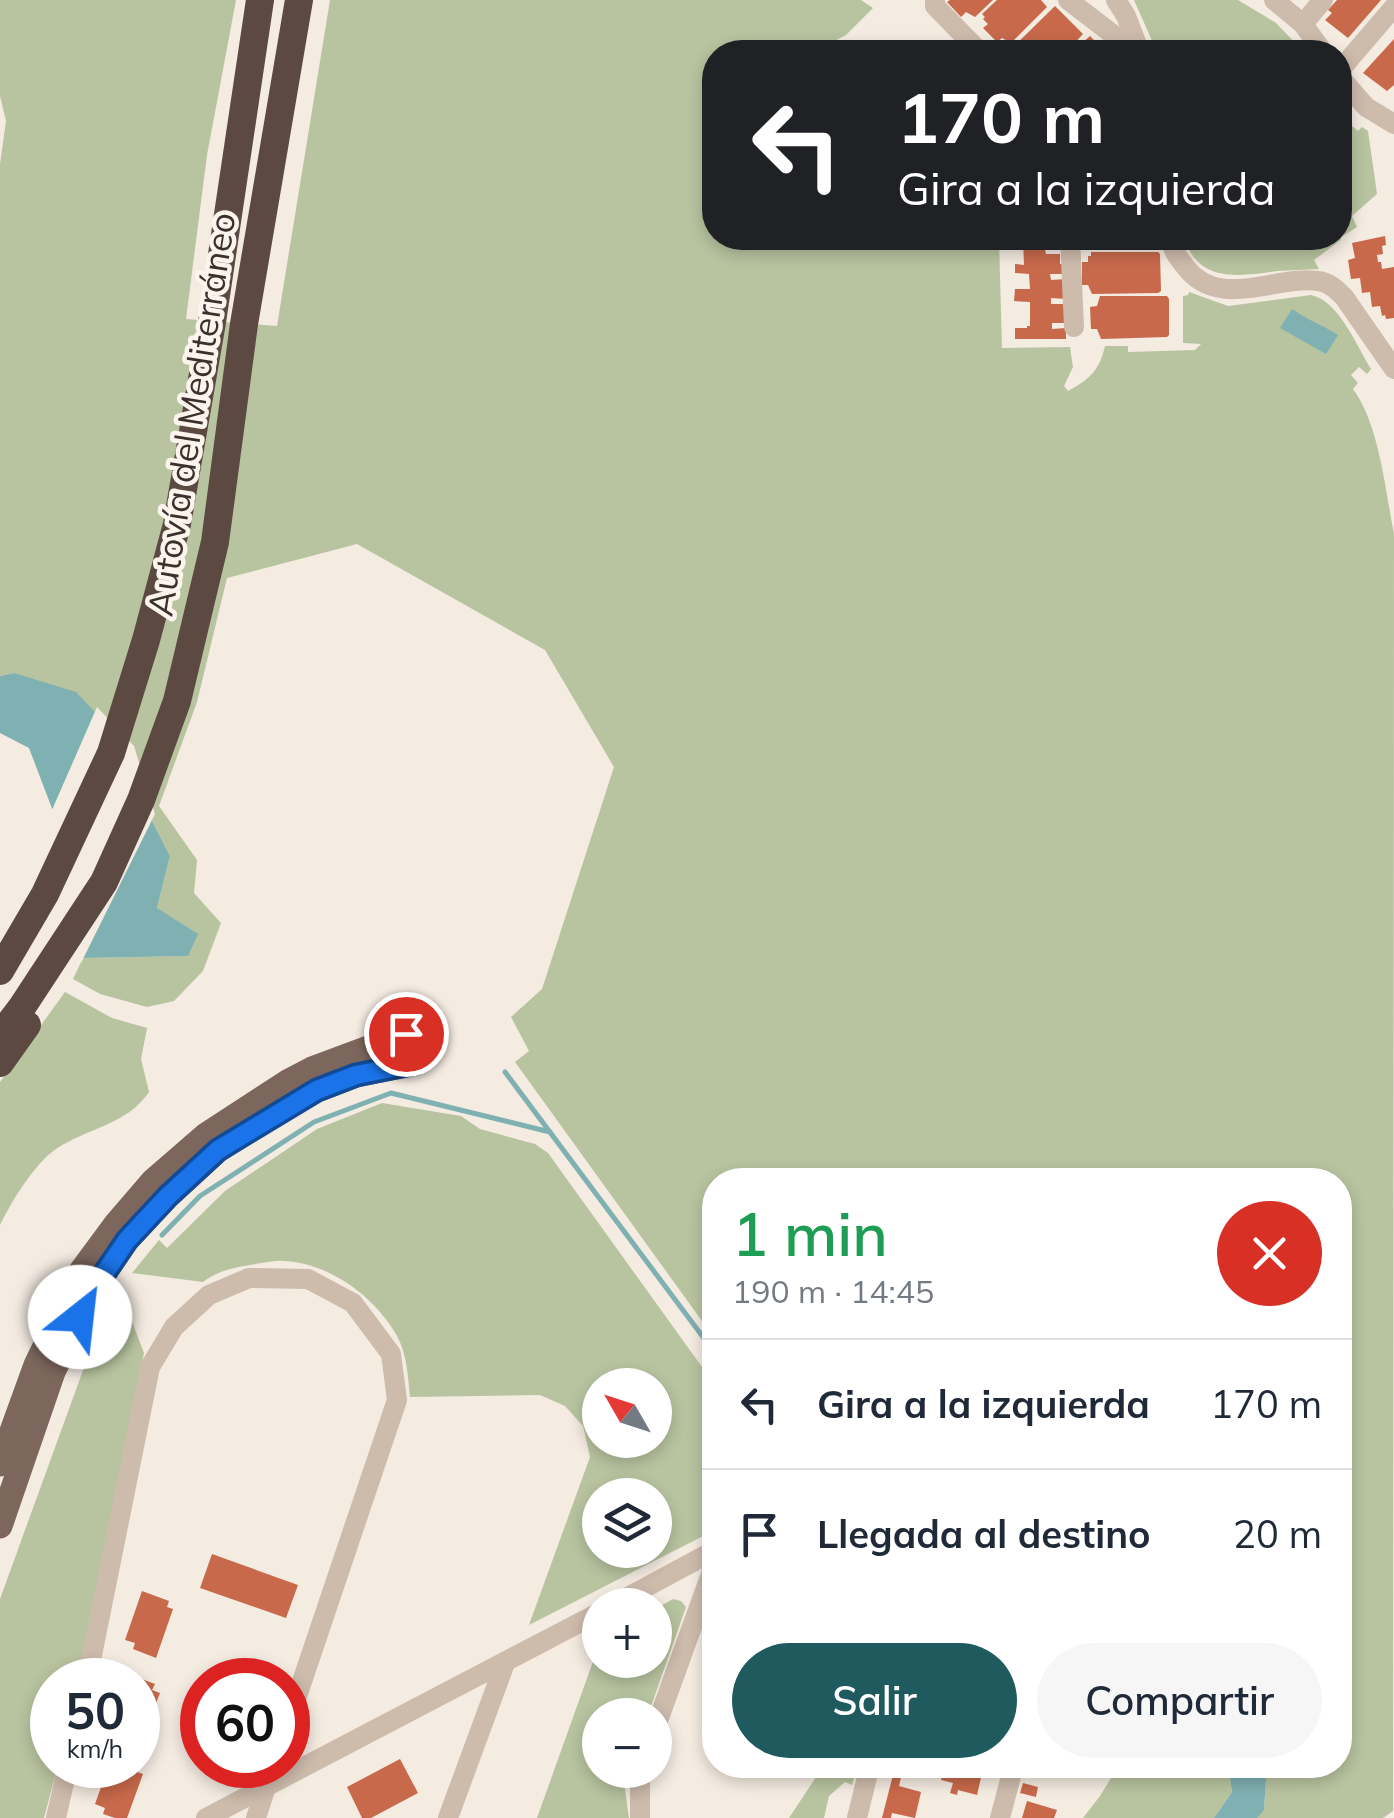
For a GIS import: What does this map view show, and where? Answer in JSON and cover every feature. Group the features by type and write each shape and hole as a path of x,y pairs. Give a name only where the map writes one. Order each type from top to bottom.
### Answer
{"highway":[{"name":"Autovía del Mediterráneo","path":"0,971 46,894 111,753 146,640 177,524 260,0"},
{"name":"Autovía del Mediterráneo","path":"0,1036 104,882 141,800 176,701 215,542 244,324 299,0"},
{"path":"0,937 62,823 93,748 146,640"},
{"path":"0,1063 28,1022 104,882"}],"main road":[{"path":"0,1464 36,1365 82,1270 153,1181 206,1135 312,1069 406,1034 424,1044 416,1063 356,1075 317,1090 233,1140 168,1196 127,1240 93,1290 53,1372 0,1526"}],"street":[{"path":"935,0 935,6 959,40"},
{"path":"1068,0 1122,40"},
{"path":"1116,0 1134,40"},
{"path":"1274,0 1303,24 1314,40"},
{"path":"1303,24 1323,0"},
{"path":"1352,59 1394,7"},
{"path":"1352,89 1366,107 1394,124"},
{"path":"1071,250 1074,327"},
{"path":"1172,250 1190,274 1227,290 1319,281 1334,287 1392,367 1394,390"},
{"path":"91,1658 150,1368 174,1326 209,1295 249,1278 308,1280 353,1303 391,1354 397,1400 310,1658"},
{"path":"645,1588 702,1557"},
{"path":"666,1698 702,1599"},
{"path":"310,1765 582,1622"},
{"path":"448,1818 506,1663"},
{"path":"857,1818 867,1778"},
{"path":"1000,1818 1011,1778"},
{"path":"56,1818 63,1788"},
{"path":"206,1818 265,1788"},
{"path":"256,1818 265,1788"},
{"path":"640,1788 640,1818"}],"green space":[{"path":"0,0 236,0 207,155 186,319 277,326 330,0 861,0 873,8 837,40 702,40 702,250 999,250 1002,348 1070,347 1073,367 1064,386 1068,391 1092,373 1105,346 1128,346 1128,352 1195,350 1201,344 1183,343 1183,296 1189,292 1228,306 1311,295 1330,305 1371,369 1367,374 1359,367 1351,375 1358,383 1353,389 1370,421 1394,534 1393,1811 1383,1818 1257,1818 1264,1809 1266,1778 1352,1778 1352,1168 702,1168 702,1321 515,1062 529,1051 511,1017 542,989 614,767 545,650 357,544 227,578 197,702 159,806 197,860 194,893 221,923 203,971 174,1001 147,1007 100,994 73,979 83,958 188,956 157,908 170,856 152,821 14,673 0,676 0,164 6,121 0,96"},
{"path":"1134,0 1238,0 1276,23 1292,40 1152,40"},
{"path":"1352,126 1368,131 1377,194 1352,216"},
{"path":"1190,250 1328,250 1314,260 1319,269 1235,275 1210,270"},
{"path":"65,992 112,1018 147,1028 141,1059 149,1092 130,1112 48,1155 24,1184 0,1225 0,1082"},
{"path":"382,1103 461,1116 480,1129 535,1144 548,1153 702,1367 702,1537 672,1552 672,1478 582,1478 590,1458 672,1458 672,1368 582,1368 582,1425 565,1406 540,1395 410,1397 397,1336 377,1308 350,1285 319,1268 282,1261 231,1269 203,1282 132,1273 159,1240 167,1248 225,1191 317,1129"},
{"path":"120,1290 144,1353 83,1658 30,1658 30,1788 52,1788 44,1818 0,1818 0,1599 98,1329"},
{"path":"582,1479 582,1568 641,1568 601,1588 582,1588 582,1598 529,1625"},
{"path":"672,1600 686,1607 672,1647"},
{"path":"587,1678 661,1678 654,1698 582,1698 582,1788 625,1788 629,1818 537,1818"},
{"path":"815,1778 854,1778 852,1785 845,1782 829,1796 824,1818 789,1818"},
{"path":"1111,1778 1230,1778 1232,1792 1214,1818 1083,1818"}],"water":[{"path":"1292,309 1338,335 1326,354 1280,328"},
{"path":"14,673 76,692 129,748 152,821 170,856 157,908 198,934 188,956 83,958 58,894 53,811 29,748 0,733 0,676"},
{"path":"1230,1778 1266,1778 1264,1810 1257,1818 1214,1818 1232,1792"}],"pier":[{"path":"97,707 134,746 155,814 81,963 53,895 48,819"}],"building":[{"path":"993,0 975,17 966,12 961,17 947,2"},
{"path":"997,0 1041,0 1047,7 1014,40 995,40 983,28 988,24 982,14"},
{"path":"1337,0 1381,0 1348,38 1325,20"},
{"path":"1055,6 1083,34 1077,40 1020,40"},
{"path":"1394,39 1394,85 1387,91 1363,73"},
{"path":"1385,236 1386,245 1382,246 1383,254 1377,255 1378,262 1382,269 1394,267 1394,318 1386,319 1380,306 1372,307 1370,292 1362,293 1360,278 1351,279 1348,260 1355,258 1352,243"},
{"path":"1023,250 1060,254 1066,274 1050,274 1051,280 1066,279 1066,299 1051,298 1051,304 1066,304 1066,323 1052,323 1052,329 1066,328 1066,339 1015,339 1015,328 1030,326 1030,302 1014,301 1015,289 1030,289 1029,274 1015,273 1015,264 1024,265"},
{"path":"1091,252 1158,252 1161,291 1092,294 1088,285 1082,285 1082,262 1088,262"},
{"path":"1100,296 1167,296 1169,335 1101,339 1097,329 1091,329 1090,307 1097,306"},
{"path":"212,1554 298,1585 286,1618 200,1588"},
{"path":"142,1591 169,1601 167,1607 173,1609 156,1658 133,1649 135,1643 125,1640"},
{"path":"400,1759 418,1793 371,1818 362,1818 347,1787"},
{"path":"892,1778 901,1778 899,1786 921,1792 915,1818 892,1813 891,1818 882,1818"},
{"path":"981,1778 977,1795 958,1790 957,1795 950,1793 953,1783 941,1780"},
{"path":"1023,1783 1038,1787 1036,1797 1020,1793"},
{"path":"101,1788 138,1788 127,1818 103,1814 105,1808 95,1804"},
{"path":"1027,1801 1057,1810 1054,1818 1022,1818"}],"waterway":[{"path":"505,1072 702,1336"},
{"path":"162,1235 200,1196 314,1122 391,1093 550,1132"}],"route":[{"path":"80,1317 127,1240 218,1150 317,1090 356,1075 416,1063 426,1055 428,1044 422,1034 406,1034"}]}
